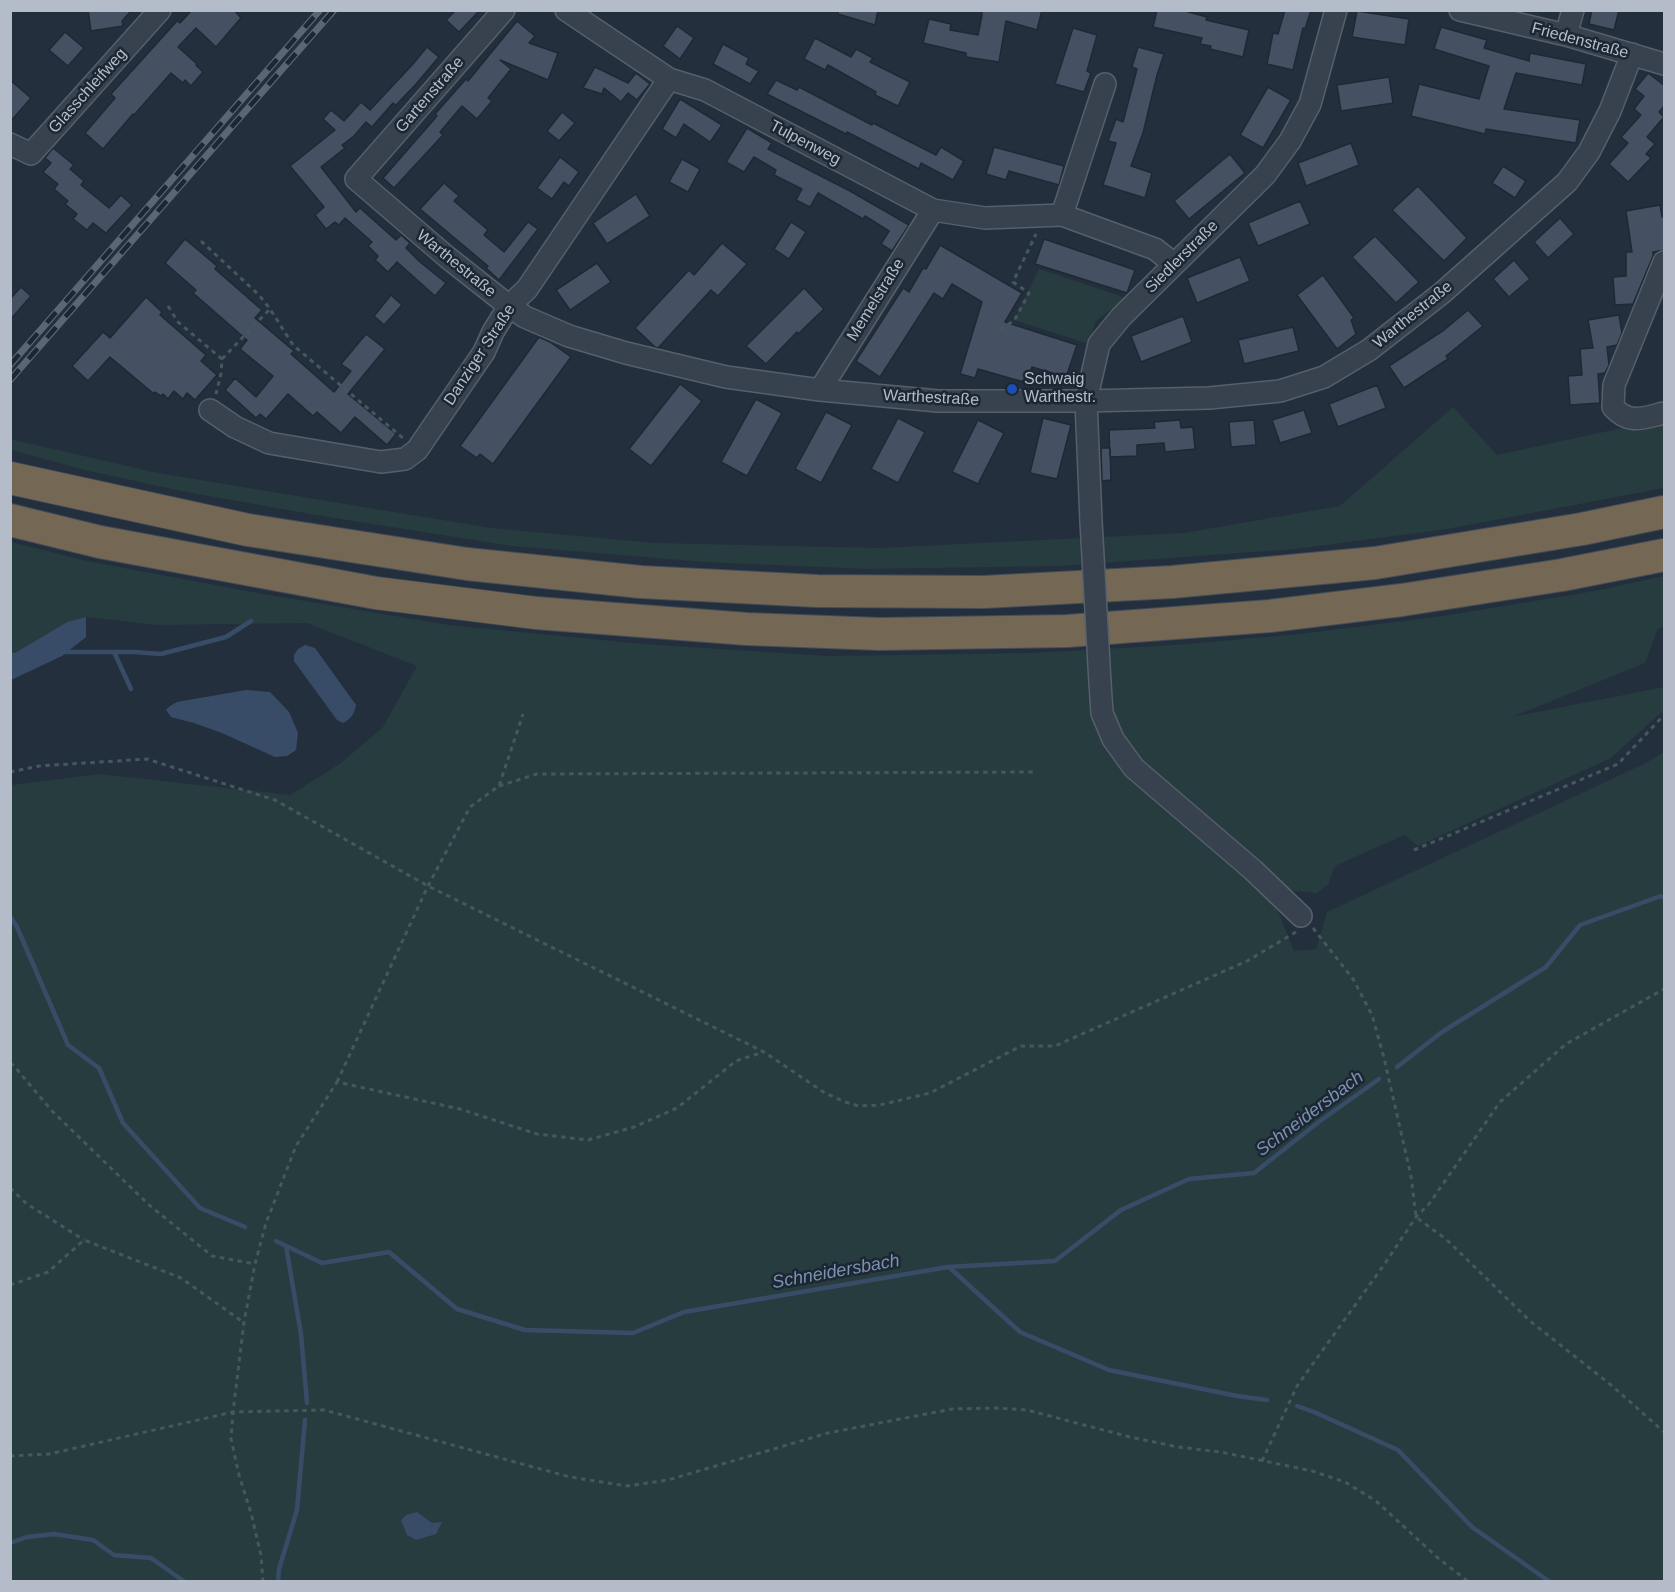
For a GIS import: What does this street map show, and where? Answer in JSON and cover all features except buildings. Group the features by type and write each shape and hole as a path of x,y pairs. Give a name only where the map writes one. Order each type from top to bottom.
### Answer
{"highway":[{"path":"10,478 248,530 467,564 641,582 817,591 984,592 1184,581 1375,563 1582,529 1665,512"},
{"path":"10,520 100,542 376,593 536,613 747,629 880,634 1067,630 1270,616 1402,600 1539,579 1665,555"}],"street":[{"name":"Glasschleifweg","path":"10,144 32,154 160,10"},
{"name":"Gartenstraße","path":"356,179 504,10"},
{"name":"Tulpenweg","path":"566,10 669,79 705,90 933,210 985,218 1054,214 1155,249 1174,264"},
{"name":"Siedlerstraße","path":"1304,922 1253,870 1134,768 1113,739 1102,713 1086,401 1099,344 1121,317 1265,175 1290,141 1310,104 1335,10"},
{"name":"Friedenstraße","path":"1460,10 1566,35 1665,64"},
{"path":"1566,35 1573,10"},
{"name":"Warthestraße","path":"356,179 447,257 525,317 569,336 626,353 726,377 820,390 938,401 1209,398 1280,391 1324,377 1369,350 1442,293 1567,182 1589,152 1610,111 1632,54"},
{"name":"Danziger Straße","path":"417,450 484,352 508,306 527,290 669,79"},
{"path":"1054,214 1105,84"},
{"name":"Memelstraße","path":"820,390 933,210"},
{"path":"1665,262 1614,385 1613,407 1621,416 1634,420 1665,413"},
{"path":"210,410 235,427 269,442 381,462 405,459 417,450"}],"path":[{"path":"1000,329 1014,321 1029,293 1013,282 1054,214"},
{"path":"201,241 259,295 293,345 417,450"},
{"path":"168,306 178,322 222,359"},
{"path":"210,410 221,374 222,359 270,309"},
{"path":"499,786 523,714"},
{"path":"1414,850 1618,764 1665,715"},
{"path":"10,772 39,766 147,759 275,800 428,886 764,1052 825,1093 859,1106 880,1105 930,1093 1021,1046 1054,1046 1248,961 1304,922 1353,979 1372,1015 1411,1176 1416,1217 1447,1240 1530,1321 1611,1385 1665,1432"},
{"path":"263,1581 261,1556 252,1513 239,1475 231,1439 244,1322 255,1264 266,1224 296,1146 337,1082 428,886 470,807 499,786 537,774 1037,772"},
{"path":"1262,1461 1297,1386 1500,1102 1566,1044 1665,989"},
{"path":"337,1082 460,1110 537,1134 588,1140 634,1127 676,1108 736,1061 764,1052"},
{"path":"10,1063 52,1111 148,1204 212,1256 255,1264"},
{"path":"10,1188 27,1204 84,1240 181,1278 244,1322"},
{"path":"10,1285 48,1272 84,1240"},
{"path":"10,1456 50,1454 233,1412 324,1410 570,1477 627,1486 668,1480 828,1433 952,1410 995,1408 1027,1410 1130,1437 1178,1447 1221,1452 1312,1471 1345,1482 1376,1501 1438,1558 1469,1581"}],"green space":[{"path":"1039,269 1126,298 1095,322 1089,344 1014,320"},
{"path":"1453,407 1497,455 1664,419 1664,488 1447,529 1295,549 1059,566 867,569 704,562 512,546 181,491 85,470 11,450 10,439 158,473 491,528 655,543 880,548 1184,533 1340,506"},
{"path":"11,542 87,561 252,592 449,625 643,644 828,656 1031,653 1175,645 1300,634 1443,616 1595,591 1664,576 1664,627 1658,629 1645,663 1512,717 1664,687 1664,710 1611,758 1418,846 1404,835 1335,866 1328,885 1317,893 1281,890 1267,897 1278,911 1294,951 1316,949 1327,912 1646,763 1664,752 1664,1581 11,1582 11,785 100,774 290,795 341,763 383,727 417,666 307,623 158,625 86,617 67,622 15,653 11,653"}],"water":[{"path":"86,617 86,637 62,656 11,680 11,653 15,653 67,622"},
{"path":"305,645 315,648 356,705 352,716 343,723 337,720 294,661 294,655 298,649"},
{"path":"246,690 270,692 289,712 298,733 296,750 287,756 275,757 222,733 171,717 166,710 177,702"},
{"path":"417,1512 432,1523 442,1522 436,1534 416,1540 407,1535 401,1520 406,1515"}],"waterway":[{"path":"63,652 161,654 226,637 251,621"},
{"path":"114,652 131,689"},
{"name":"Schneidersbach","path":"1397,1067 1442,1032 1546,967 1580,925 1661,896 1664,898"},
{"name":"Schneidersbach","path":"10,916 17,927 68,1045 99,1068 123,1123 200,1208 245,1227"},
{"name":"Schneidersbach","path":"276,1241 322,1263 389,1252 457,1309 525,1330 633,1333 684,1312 948,1267 1055,1261 1121,1210 1189,1179 1254,1173 1320,1121 1379,1079"},
{"path":"286,1246 301,1334 307,1403"},
{"path":"949,1267 1020,1332 1109,1370 1267,1400"},
{"path":"1297,1406 1398,1450 1472,1527 1550,1582"},
{"path":"278,1582 279,1569 297,1510 305,1420"},
{"path":"10,1543 27,1537 54,1534 93,1540 114,1555 151,1558 185,1582"}],"railway":[{"path":"10,365 320,10"},
{"path":"10,380 334,10"}],"place":[{"name":"Schwaig Warthestr.","path":"1012,389"}]}
